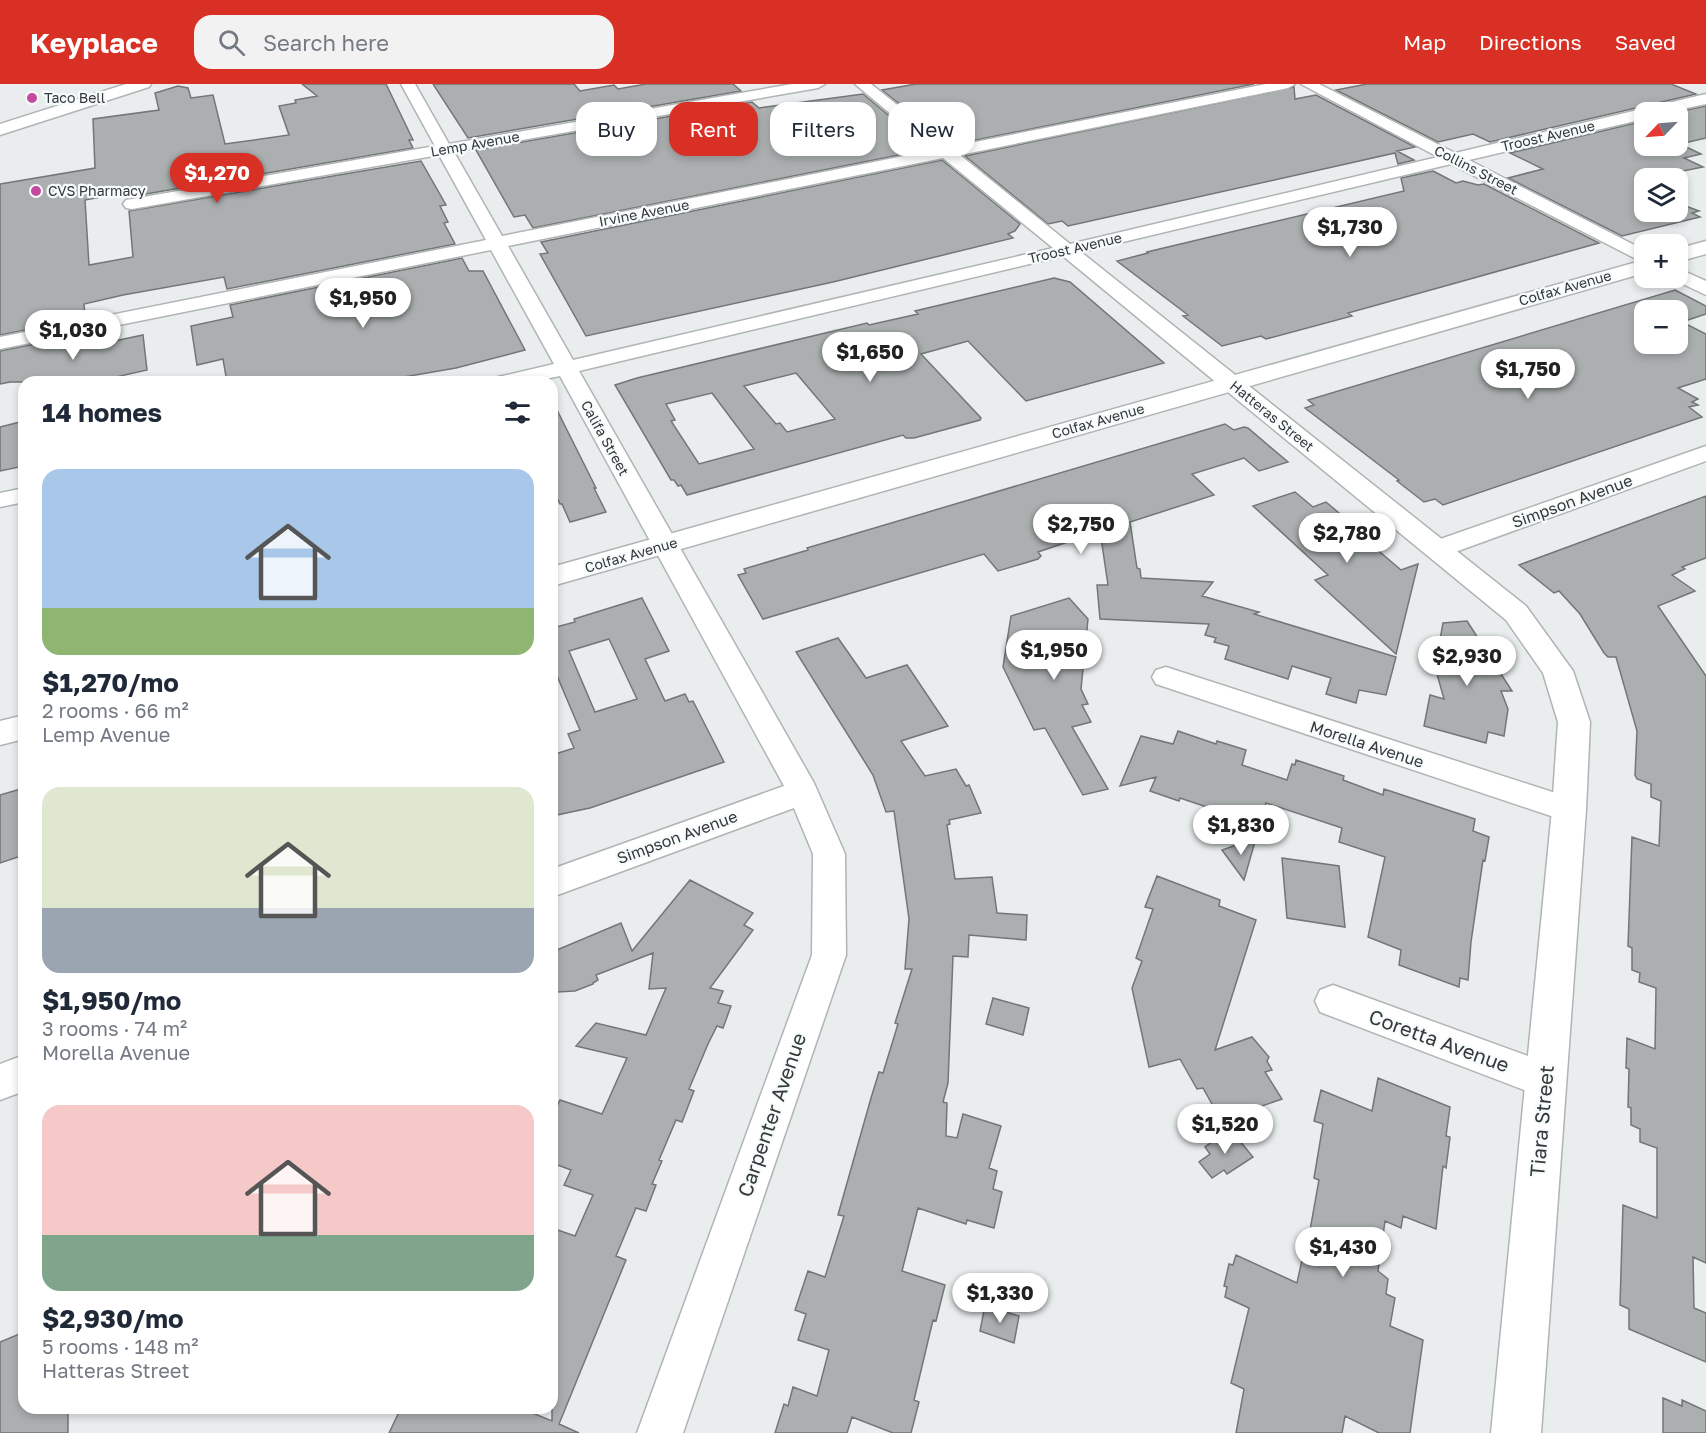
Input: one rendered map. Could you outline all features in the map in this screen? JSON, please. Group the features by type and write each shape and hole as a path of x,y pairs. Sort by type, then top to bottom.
{"main road":[{"path":"0,130 143,84"},
{"path":"1688,253 1706,247"},
{"name":"Colfax Avenue","path":"558,575 1634,269"},
{"name":"Hatteras Street","path":"1231,383 1516,613 1558,671 1574,722 1569,810"},
{"path":"0,734 18,729"},
{"name":"Tiara Street","path":"1516,1433 1569,810"}],"street":[{"name":"Califa Street","path":"408,84 803,792"},
{"name":"Lemp Avenue","path":"132,204 818,84"},
{"name":"Hatteras Street","path":"862,84 888,105"},
{"name":"Irvine Avenue","path":"975,147 1288,84"},
{"name":"Collins Street","path":"1308,84 1634,252"},
{"path":"1688,103 1706,99"},
{"name":"Troost Avenue","path":"532,376 1634,116"},
{"name":"Irvine Avenue","path":"0,343 931,156"},
{"name":"Hatteras Street","path":"950,156 1231,383"},
{"path":"1688,280 1706,289"},
{"name":"Simpson Avenue","path":"1438,549 1704,456"},
{"path":"0,500 18,496"},
{"name":"Morella Avenue","path":"1166,677 1569,810"},
{"name":"Simpson Avenue","path":"558,881 803,792"},
{"name":"Carpenter Avenue","path":"660,1433 829,955 829,854 803,792"},
{"name":"Coretta Avenue","path":"1333,1001 1545,1080"},
{"path":"0,1082 18,1075"}],"building":[{"path":"302,84 386,84 413,140 409,140 413,148 128,197 128,192 85,200 89,265 133,257 129,211 421,161 446,205 440,206 448,222 444,223 455,244 227,289 224,277 123,295 84,304 85,318 0,335 0,184 95,168 93,119 159,110 155,93 178,86 188,88 191,98 213,95 225,144 289,135 279,106 317,96"},
{"path":"433,84 574,84 580,91 614,85 618,89 646,84 733,84 741,91 657,105 657,102 576,102 576,119 468,138"},
{"path":"916,84 1254,84 975,140 975,102 897,102 882,90"},
{"path":"1367,84 1671,84 1696,94 1662,102 1634,102 1634,108 1490,142 1473,134 1438,142 1336,90"},
{"path":"1294,87 1295,99 1316,95 1415,147 1397,151 1414,160 1398,164 1395,153 1068,226 1062,221 1048,224 965,156 975,156 975,154"},
{"path":"863,94 873,102 804,102"},
{"path":"876,105 888,115 888,156 894,156 533,228 525,215 514,217 476,150 576,133 576,156 657,156 657,119 669,116 669,156 758,156 759,108 770,107 770,156 876,156"},
{"path":"1706,106 1706,138 1688,142 1688,110"},
{"path":"1634,123 1634,156 1688,156 1688,148 1701,154 1684,158 1703,167 1688,170 1688,168 1634,168 1634,222 1679,222 1622,236 1508,178 1543,169 1510,153"},
{"path":"942,160 1020,224 1015,231 1008,234 1013,238 833,282 586,336 540,254 548,253 541,242"},
{"path":"1433,171 1456,183 1463,181 1478,185 1484,184 1599,243 1348,313 1352,316 1266,339 1261,336 1222,346 1183,316 1188,315 1117,261 1404,191 1401,178"},
{"path":"1688,207 1699,211 1692,213 1700,217 1688,220"},
{"path":"462,258 469,271 483,271 525,350 456,368 410,376 226,376 223,359 197,365 191,326 233,317 230,305"},
{"path":"1054,278 1070,282 1164,363 1026,401 968,341 921,354 981,418 980,420 914,438 906,438 903,435 687,495 681,485 678,486 674,480 671,480 615,385 867,323 869,325 918,314 915,311","holes":["796,373 835,419 787,432 780,423 776,424 744,386","712,393 754,449 699,464 671,421 675,420 666,404"]},
{"path":"1675,290 1706,306 1706,314 1688,320 1688,300 1642,300"},
{"path":"1634,302 1634,354 1688,354 1688,325 1706,334 1706,379 1678,388 1698,399 1692,402 1698,405 1689,407 1702,417 1443,505 1435,499 1424,502 1305,408 1314,405 1308,400"},
{"path":"85,334 86,347 143,335 147,370 120,376 18,376 18,382 0,384 0,351"},
{"path":"558,412 606,512 570,522 558,500"},
{"path":"18,422 18,467 0,471 0,427"},
{"path":"1225,424 1234,430 1248,428 1288,462 1259,471 1244,458 1192,474 1214,495 1130,522 1137,568 1140,569 1141,578 1213,582 1202,596 1259,612 1254,614 1396,657 1386,695 1359,690 1356,703 1326,694 1331,678 1292,666 1288,679 1225,659 1229,646 1214,642 1216,638 1205,635 1209,624 1100,619 1097,585 1108,585 1100,531 1038,552 1041,556 1038,559 998,571 984,554 763,619 738,575 746,573 744,569 808,550 807,548"},
{"path":"1295,492 1313,507 1326,502 1364,534 1360,535 1401,570 1418,564 1396,654 1315,580 1328,575 1253,506"},
{"path":"1706,496 1706,558 1682,567 1685,569 1672,575 1695,591 1658,606 1706,676 1706,1263 1693,1257 1694,1308 1706,1313 1706,1362 1629,1329 1629,1309 1620,1305 1623,1205 1657,1218 1657,1148 1640,1142 1640,1129 1631,1125 1631,1108 1628,1107 1629,1069 1626,1068 1627,1038 1655,1049 1656,988 1639,982 1640,973 1632,970 1632,948 1628,946 1632,837 1659,846 1661,801 1651,797 1651,784 1637,779 1635,775 1637,731 1616,657 1608,657 1604,653 1580,614 1559,591 1554,593 1519,565"},
{"path":"642,598 669,651 645,659 665,701 685,694 689,702 693,701 724,762 590,808 558,815 558,753 574,748 568,734 580,730 558,678 558,626 575,622 574,619","holes":["609,639 637,699 595,712 569,651"]},
{"path":"1069,598 1088,619 1081,689 1088,704 1082,705 1091,722 1072,727 1108,789 1083,795 1045,728 1034,730 1003,667 1011,616"},
{"path":"1467,621 1512,691 1501,691 1508,709 1504,736 1488,732 1486,743 1424,726 1430,695 1444,699 1435,667 1443,623"},
{"path":"838,638 866,678 907,665 948,726 901,741 925,776 956,769 966,786 969,785 981,813 949,820 950,824 947,825 955,879 992,877 997,913 1027,915 1026,940 969,935 968,957 953,956 948,1083 943,1102 947,1103 946,1136 957,1138 963,1114 1001,1126 989,1168 997,1171 993,1189 1002,1192 994,1228 967,1220 966,1224 918,1208 902,1271 945,1285 936,1321 933,1320 914,1400 919,1402 911,1433 893,1433 852,1417 847,1433 775,1433 784,1404 788,1406 793,1387 817,1396 829,1350 798,1340 806,1314 795,1310 808,1271 825,1277 844,1216 838,1215 871,1098 879,1072 883,1073 898,1024 895,1023 912,969 905,969 909,919 894,811 886,812 873,775 796,652"},
{"path":"1178,731 1216,744 1217,741 1246,750 1242,765 1287,780 1292,764 1295,765 1296,760 1344,776 1343,780 1383,795 1384,789 1475,819 1473,831 1489,837 1485,861 1483,860 1468,980 1460,978 1459,987 1399,965 1401,950 1368,937 1385,857 1339,842 1342,828 1266,803 1260,825 1180,798 1179,801 1150,791 1156,777 1120,786 1141,736 1173,744"},
{"path":"18,790 18,857 0,863 0,795"},
{"path":"1256,838 1244,880 1222,850"},
{"path":"1282,858 1339,866 1345,927 1287,918"},
{"path":"1157,876 1220,900 1219,906 1256,920 1215,1050 1252,1037 1269,1057 1267,1061 1272,1070 1265,1072 1282,1099 1221,1120 1203,1088 1197,1089 1180,1059 1149,1067 1132,988 1142,961 1136,958 1153,909 1145,907"},
{"path":"690,880 753,913 744,925 753,930 710,988 723,991 718,1003 731,1006 723,1028 717,1026 708,1044 689,1089 694,1091 682,1122 676,1120 659,1160 662,1161 652,1184 656,1185 646,1211 636,1208 616,1256 626,1260 559,1424 579,1433 389,1433 398,1414 535,1414 552,1421 552,1414 558,1414 558,1230 575,1236 593,1195 564,1185 571,1170 558,1165 558,1104 560,1100 602,1114 627,1058 576,1046 596,1023 646,1035 666,988 649,989 653,953 596,975 598,980 593,984 575,991 558,992 558,949 621,923 632,951"},
{"path":"993,998 1029,1008 1023,1035 986,1024"},
{"path":"1378,1078 1450,1107 1446,1136 1450,1137 1446,1168 1443,1166 1436,1229 1403,1216 1401,1228 1385,1221 1378,1271 1388,1279 1386,1294 1395,1298 1390,1326 1423,1340 1410,1433 1379,1433 1345,1416 1342,1433 1236,1433 1244,1389 1231,1383 1249,1308 1225,1297 1227,1287 1224,1286 1229,1264 1233,1265 1236,1255 1297,1283 1305,1246 1307,1247 1319,1180 1314,1178 1323,1124 1314,1121 1321,1090 1372,1111"},
{"path":"1230,1129 1253,1157 1227,1174 1224,1170 1212,1178 1199,1162 1210,1154 1205,1147"},
{"path":"985,1305 1019,1316 1014,1343 980,1331"},
{"path":"18,1334 18,1414 68,1414 68,1433 0,1433 0,1342"},
{"path":"1663,1398 1682,1406 1682,1400 1706,1411 1706,1433 1663,1433"}],"place":[{"name":"Taco Bell","path":"32,98"},
{"name":"CVS Pharmacy","path":"36,191"}]}
